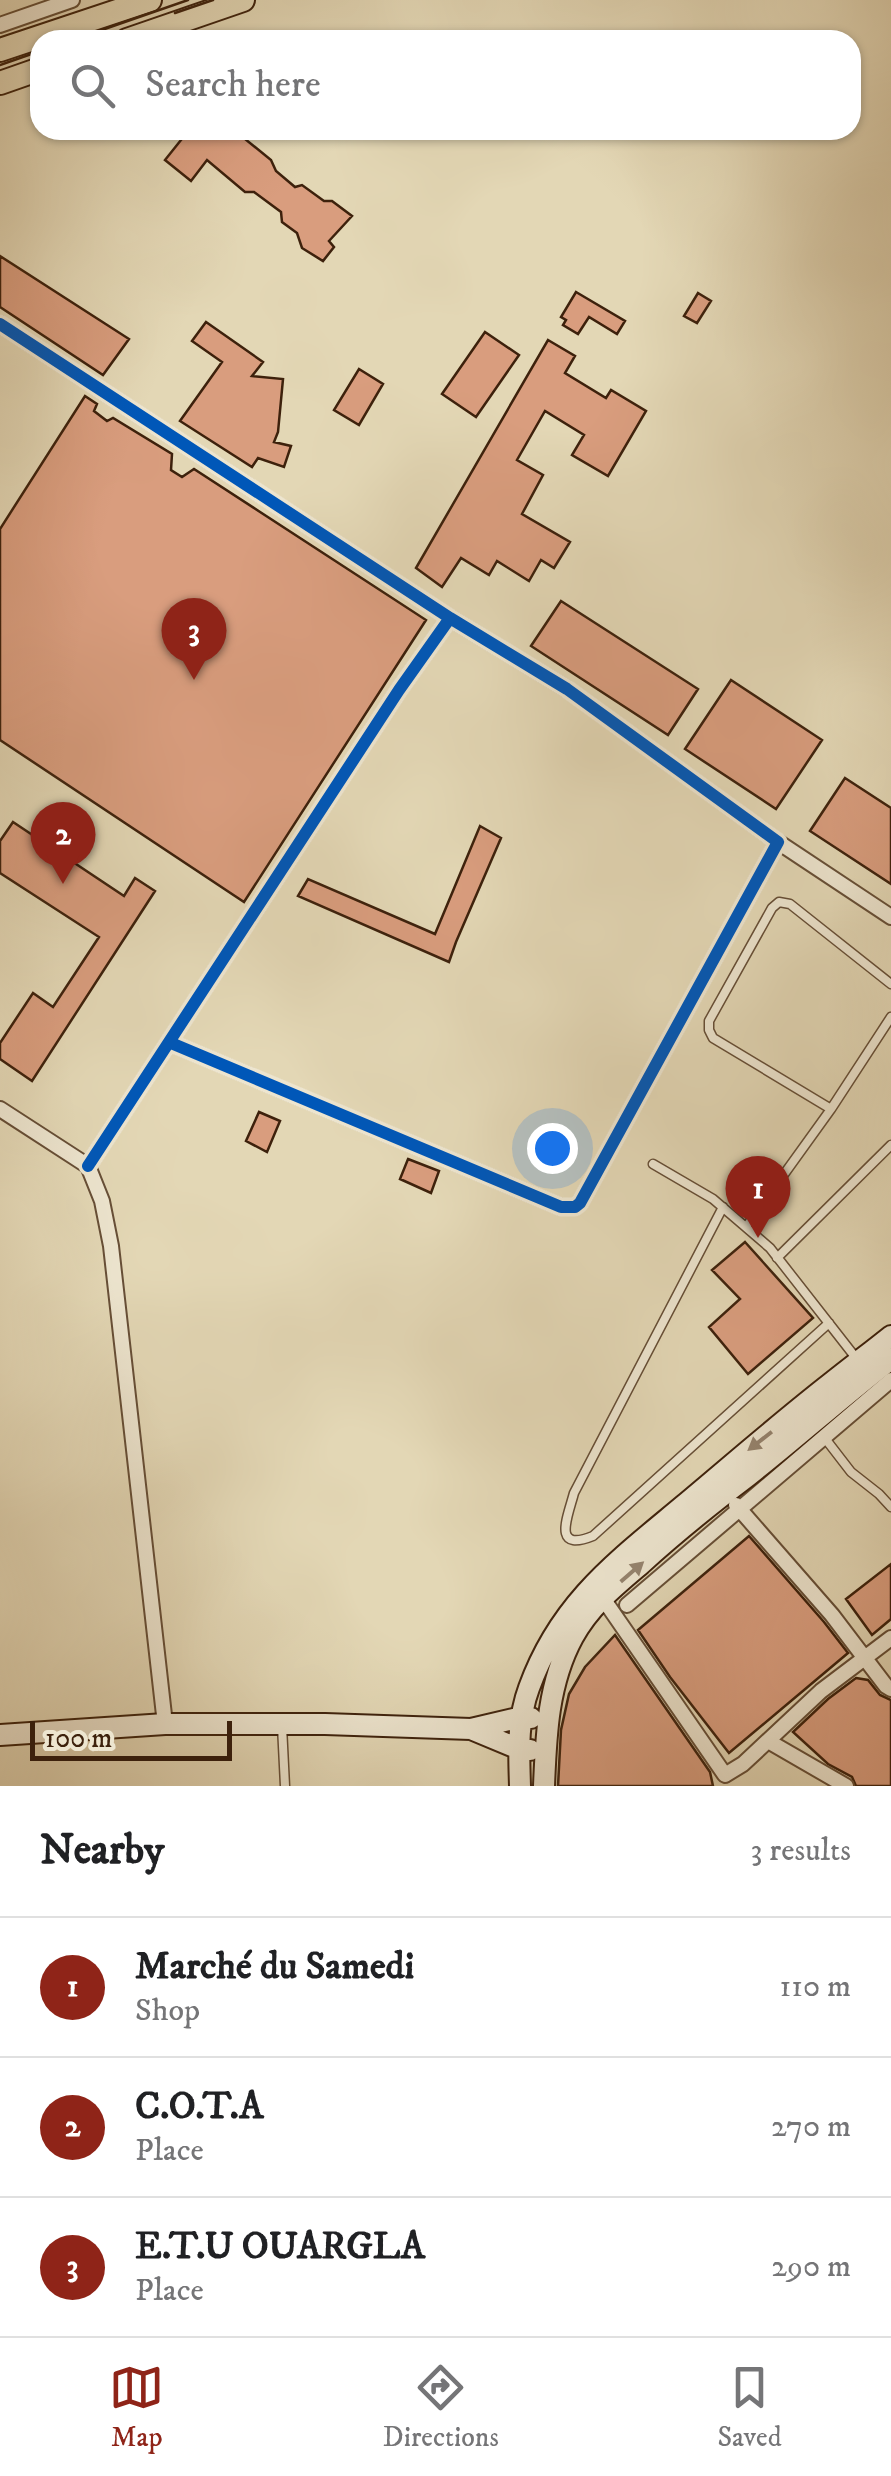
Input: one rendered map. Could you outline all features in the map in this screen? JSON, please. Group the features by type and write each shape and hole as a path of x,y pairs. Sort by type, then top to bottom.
{"main road":[{"path":"60,30 150,0"},
{"path":"156,30 243,0"},
{"path":"0,50 30,40"},
{"path":"0,83 30,73"}],"street":[{"path":"0,25 72,0"},
{"path":"0,324 450,618 567,689 778,842 891,917"},
{"path":"88,1166 450,618"},
{"path":"171,1043 561,1207 575,1207 778,842"},
{"path":"0,1109 88,1166 102,1201 111,1246 165,1724"},
{"path":"813,1423 859,1362 888,1349"},
{"path":"626,1604 888,1349"},
{"path":"520,1786 522,1717 528,1689 566,1616 601,1575 738,1458 891,1380"},
{"path":"544,1786 548,1718 555,1682 572,1638 602,1597 733,1501"},
{"path":"733,1501 891,1689"},
{"path":"602,1597 726,1781 822,1691 891,1638"},
{"path":"0,1735 165,1724 471,1729 522,1717 548,1718"},
{"path":"471,1729 520,1749 546,1751"},
{"path":"768,1741 846,1786"}],"lane":[{"path":"831,1109 714,1038 709,1021 779,902 790,904 891,984"},
{"path":"746,1227 891,1017"},
{"path":"777,1258 891,1146"},
{"path":"654,1164 714,1198 746,1227 777,1258 859,1362"},
{"path":"723,1207 574,1492 566,1524 570,1540 577,1542 593,1536 829,1323"},
{"path":"813,1423 851,1472 891,1508"},
{"path":"282,1724 285,1786"}],"building":[{"path":"181,140 246,140 295,187 302,185 352,216 329,241 334,247 323,261 302,248 297,233 282,222 281,212 254,192 245,192 207,160 191,181 165,160"},
{"path":"0,256 129,339 103,375 0,307"},
{"path":"576,292 625,321 617,334 589,317 578,334 563,325 566,320 561,317"},
{"path":"698,293 711,301 697,323 684,316"},
{"path":"206,322 263,362 252,376 283,379 274,442 291,446 284,467 258,458 252,467 180,421 222,362 192,341"},
{"path":"485,332 519,355 476,417 442,394"},
{"path":"548,340 575,356 565,373 606,398 611,390 646,411 608,476 572,455 584,435 545,411 517,460 543,475 522,514 570,542 554,568 541,560 529,581 497,561 489,575 461,558 442,587 416,568"},
{"path":"359,369 383,384 359,425 334,410"},
{"path":"85,396 97,404 94,411 107,421 113,418 172,454 171,470 182,477 194,469 426,620 244,902 0,740 0,529"},
{"path":"561,601 698,689 668,735 531,646"},
{"path":"731,680 822,740 776,809 685,749"},
{"path":"845,778 891,808 891,884 810,831"},
{"path":"13,822 124,896 135,878 155,891 32,1081 0,1059 0,1043 33,993 53,1007 99,937 0,873 0,841"},
{"path":"480,826 501,838 449,962 298,896 308,879 435,934"},
{"path":"259,1112 280,1121 267,1152 246,1141"},
{"path":"408,1159 439,1171 431,1193 400,1179"},
{"path":"745,1242 813,1318 748,1374 709,1327 740,1299 712,1270"},
{"path":"749,1536 848,1653 729,1753 638,1630"},
{"path":"891,1564 891,1619 872,1635 846,1599"},
{"path":"615,1635 710,1772 713,1786 558,1786 561,1730 569,1694 585,1667"},
{"path":"856,1678 868,1680 880,1695 891,1700 891,1786 856,1786 852,1777 828,1764 793,1732"}],"tram line":[{"path":"102,30 188,0"},
{"path":"175,13 213,0"},
{"path":"0,65 30,54"}],"cycle path":[{"path":"0,324 450,618 88,1166"},
{"path":"171,1043 561,1207 580,1203 778,842 567,689 450,618"}],"place":[{"name":"E.T.U OUARGLA","path":"194,680"},
{"name":"C.O.T.A","path":"63,884"},
{"name":"Marché du Samedi","path":"758,1238"}]}
